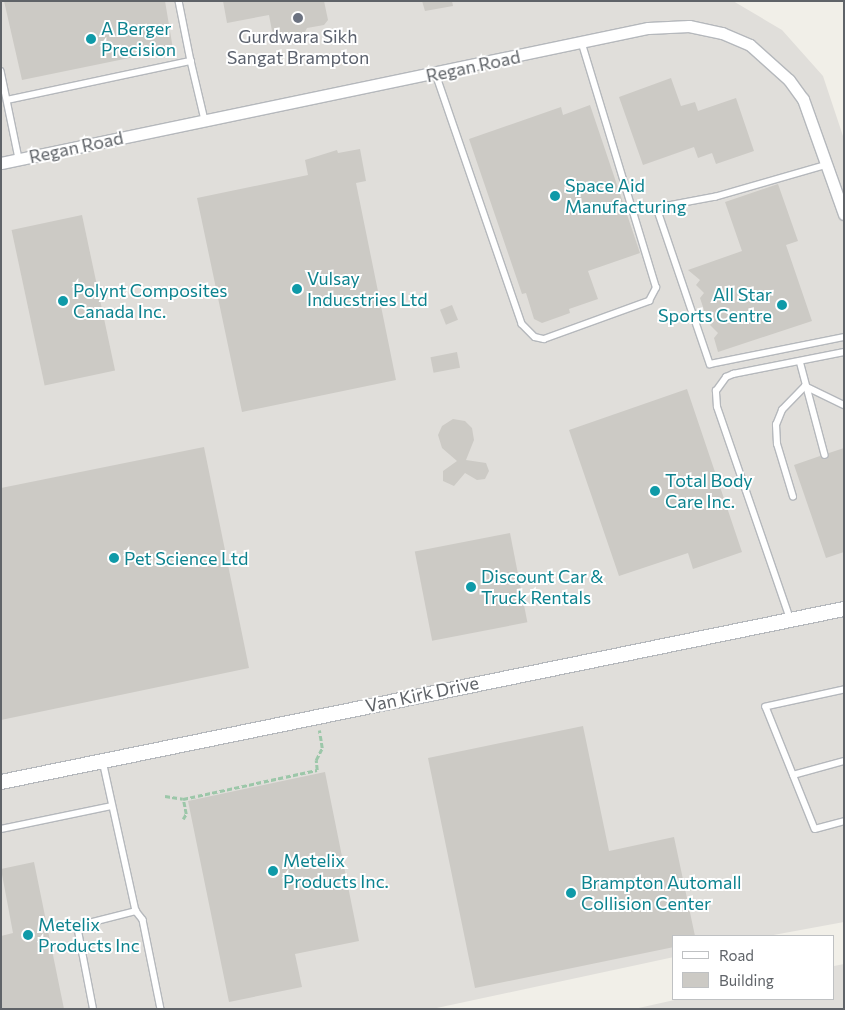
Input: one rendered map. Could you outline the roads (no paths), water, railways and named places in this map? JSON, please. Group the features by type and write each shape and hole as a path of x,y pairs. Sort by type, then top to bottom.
{"street":[{"name":"Regan Road","path":"1,163 582,44 648,28 689,26 722,33 750,45 774,64 803,99 844,214"},
{"name":"Van Kirk Drive","path":"1,782 318,715 844,609"}],"lane":[{"path":"179,1 205,120"},
{"path":"436,74 522,324 527,331 544,339 649,302 656,288 582,44"},
{"path":"7,100 191,61"},
{"path":"1,71 19,159"},
{"path":"827,165 716,197 658,208 710,364 844,336"},
{"path":"790,619 715,399 721,383 733,374 844,352"},
{"path":"800,360 805,386 825,455"},
{"path":"805,386 844,405"},
{"path":"793,498 779,451 776,425 782,410 805,386"},
{"path":"844,690 766,707 815,829 844,821"},
{"path":"104,761 112,806 136,911 143,920 161,1009"},
{"path":"793,774 844,761"},
{"path":"1,829 112,806"},
{"path":"93,1009 77,926 136,911"}],"place":[{"name":"Gurdwara Sikh Sangat Brampton","path":"298,18"},
{"name":"A Berger Precision","path":"91,39"},
{"name":"Space Aid Manufacturing","path":"555,196"},
{"name":"Vulsay Inducstries Ltd","path":"297,289"},
{"name":"Polynt Composites Canada Inc.","path":"63,301"},
{"name":"All Star Sports Centre","path":"782,305"},
{"name":"Total Body Care Inc.","path":"655,491"},
{"name":"Pet Science Ltd","path":"114,558"},
{"name":"Discount Car & Truck Rentals","path":"471,587"},
{"name":"Metelix Products Inc.","path":"273,871"},
{"name":"Brampton Automall Collision Center","path":"571,893"},
{"name":"Metelix Products Inc","path":"28,935"}]}
